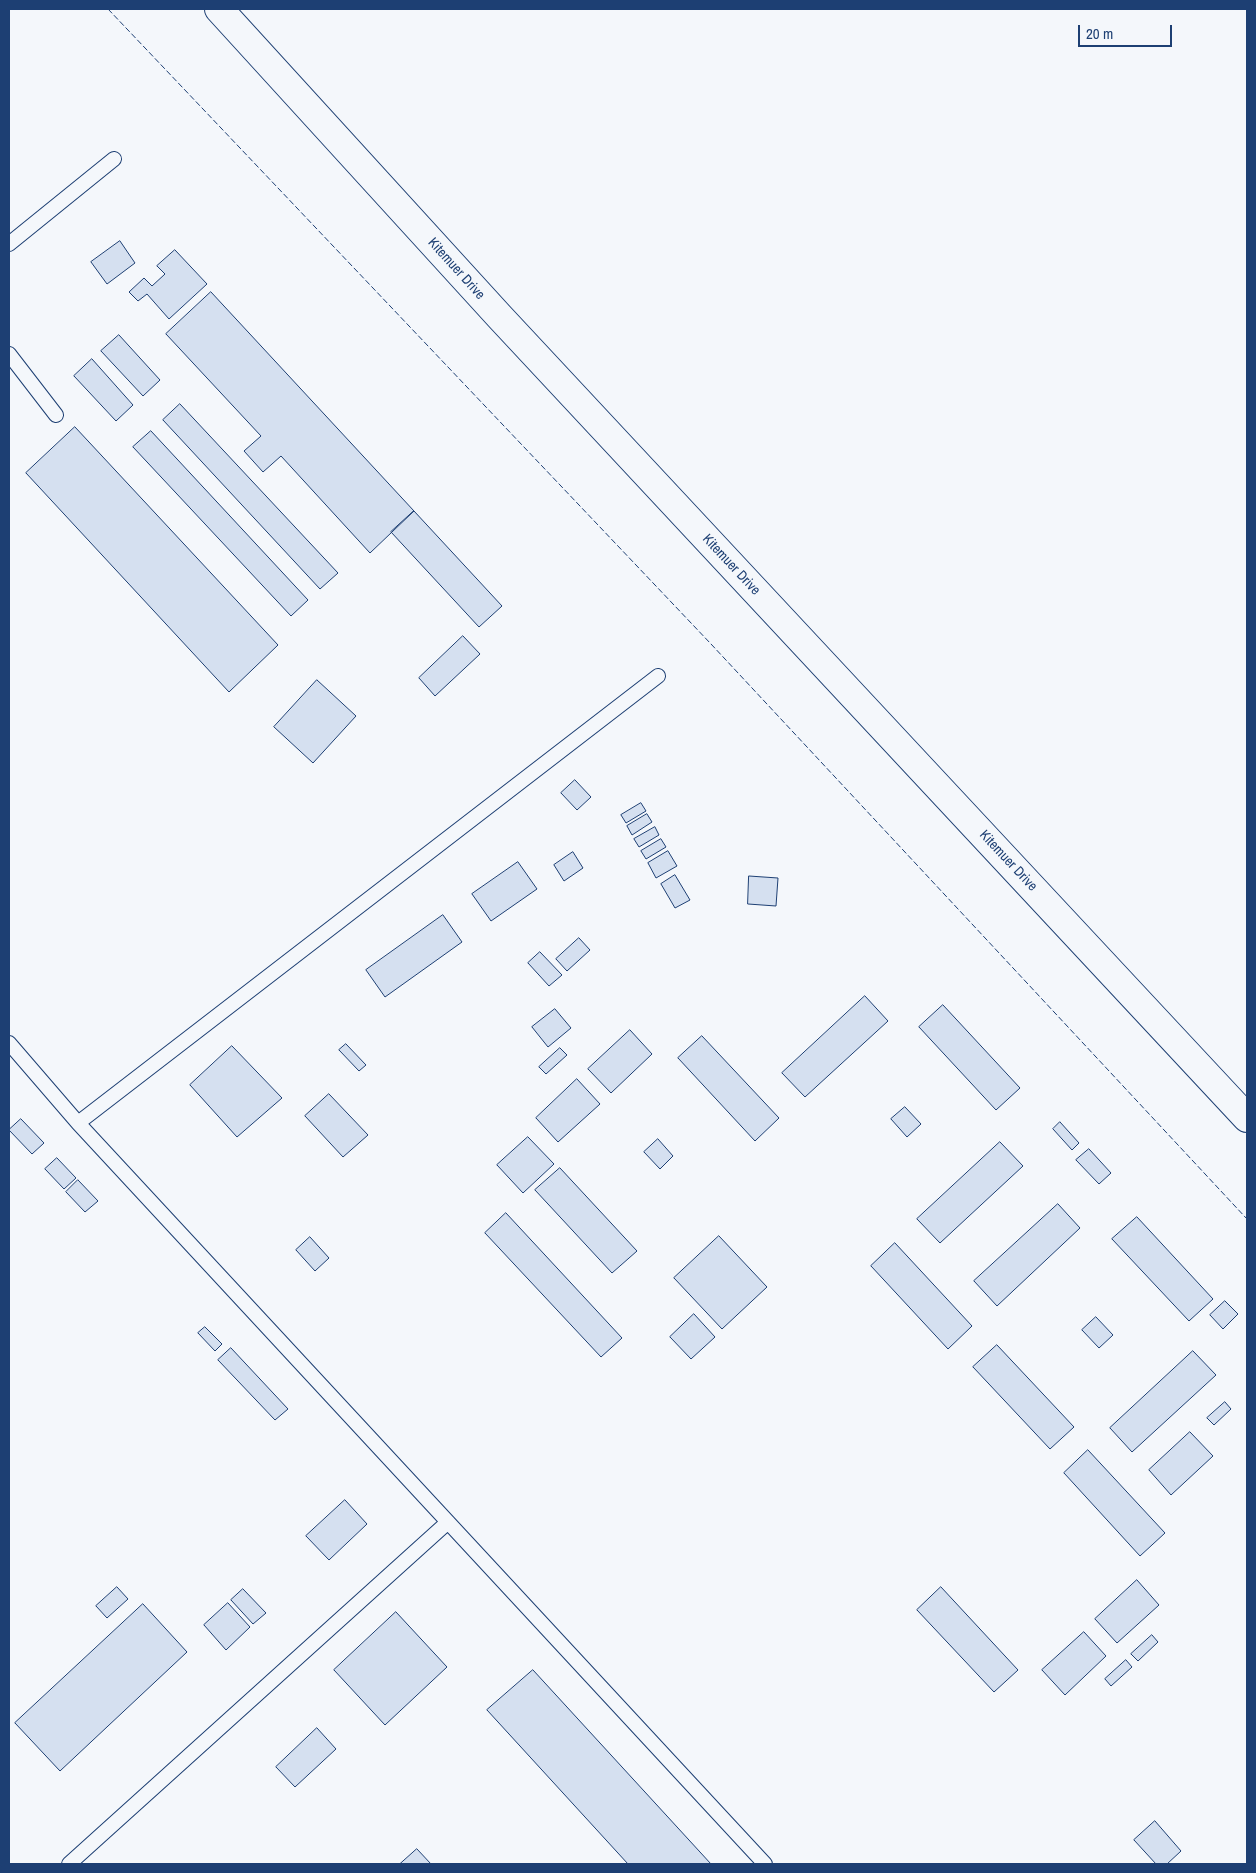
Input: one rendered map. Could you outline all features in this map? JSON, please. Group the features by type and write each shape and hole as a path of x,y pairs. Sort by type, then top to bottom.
{"street":[{"name":"Kitemuer Drive","path":"219,9 499,316 1247,1118"}],"lane":[{"path":"9,244 114,159"},
{"path":"9,354 56,415"},
{"path":"78,1123 658,676"},
{"path":"9,1043 78,1123 765,1864"},
{"path":"69,1864 448,1522"}],"building":[{"path":"120,241 135,263 107,284 91,262"},
{"path":"175,250 207,284 169,319 147,294 138,301 129,292 144,278 152,286 165,274 157,266"},
{"path":"211,292 414,511 370,553 281,456 263,472 244,451 261,436 166,334"},
{"path":"119,335 160,380 143,396 101,351"},
{"path":"92,359 133,405 116,421 74,376"},
{"path":"180,404 338,573 320,589 163,420"},
{"path":"75,427 278,645 229,692 26,473"},
{"path":"151,431 308,600 291,616 133,447"},
{"path":"414,511 502,606 479,627 391,532"},
{"path":"463,636 480,654 435,696 419,678"},
{"path":"317,680 356,716 313,763 274,727"},
{"path":"575,780 591,797 577,810 561,793"},
{"path":"641,803 646,811 626,823 621,815"},
{"path":"647,814 652,822 632,835 627,826"},
{"path":"655,827 659,835 639,847 634,839"},
{"path":"661,839 666,847 646,859 641,851"},
{"path":"668,851 677,866 656,878 648,863"},
{"path":"573,852 583,868 564,881 554,865"},
{"path":"518,862 537,889 491,921 472,894"},
{"path":"675,875 690,900 675,908 661,884"},
{"path":"749,876 778,878 776,906 748,904"},
{"path":"443,915 462,942 385,997 366,970"},
{"path":"579,938 590,950 567,971 556,959"},
{"path":"540,952 562,975 549,986 528,963"},
{"path":"865,996 888,1021 805,1097 782,1073"},
{"path":"943,1005 1020,1088 996,1110 919,1027"},
{"path":"555,1009 571,1028 548,1047 532,1027"},
{"path":"630,1030 652,1054 611,1093 588,1069"},
{"path":"702,1036 779,1118 755,1141 678,1058"},
{"path":"346,1044 366,1065 359,1071 339,1050"},
{"path":"232,1046 282,1098 237,1137 190,1085"},
{"path":"560,1048 567,1055 546,1074 539,1067"},
{"path":"577,1079 600,1104 558,1142 536,1118"},
{"path":"329,1094 368,1135 343,1157 305,1116"},
{"path":"905,1107 921,1124 907,1137 891,1119"},
{"path":"21,1119 44,1143 32,1154 9,1130"},
{"path":"1060,1122 1079,1143 1072,1150 1053,1129"},
{"path":"528,1137 554,1164 523,1193 497,1165"},
{"path":"658,1139 673,1156 660,1169 644,1152"},
{"path":"1000,1142 1023,1166 940,1243 917,1219"},
{"path":"1089,1149 1111,1173 1099,1184 1076,1160"},
{"path":"57,1158 76,1178 64,1189 45,1169"},
{"path":"560,1168 637,1251 612,1273 535,1190"},
{"path":"78,1180 98,1201 85,1212 66,1192"},
{"path":"1058,1204 1080,1228 997,1306 974,1281"},
{"path":"506,1213 622,1338 601,1357 485,1233"},
{"path":"1137,1217 1213,1299 1189,1321 1112,1239"},
{"path":"719,1236 767,1287 722,1329 674,1278"},
{"path":"310,1237 329,1258 315,1271 296,1250"},
{"path":"895,1243 972,1326 948,1349 871,1266"},
{"path":"1225,1301 1238,1314 1223,1329 1210,1315"},
{"path":"694,1314 715,1337 691,1359 670,1337"},
{"path":"1096,1317 1113,1335 1099,1348 1082,1330"},
{"path":"205,1327 222,1344 215,1351 198,1333"},
{"path":"997,1345 1074,1427 1050,1449 973,1367"},
{"path":"231,1348 288,1409 275,1420 218,1360"},
{"path":"1193,1351 1216,1375 1132,1452 1110,1428"},
{"path":"1225,1402 1231,1409 1214,1425 1207,1418"},
{"path":"1190,1432 1213,1456 1171,1495 1149,1470"},
{"path":"1088,1450 1165,1533 1140,1556 1064,1473"},
{"path":"345,1500 367,1524 329,1560 306,1536"},
{"path":"1137,1580 1159,1605 1117,1643 1095,1619"},
{"path":"117,1587 128,1599 107,1618 96,1606"},
{"path":"941,1587 1018,1670 994,1692 917,1610"},
{"path":"243,1589 266,1613 253,1624 231,1600"},
{"path":"228,1603 250,1627 226,1650 204,1625"},
{"path":"143,1604 187,1652 60,1771 15,1723"},
{"path":"396,1612 447,1667 385,1725 334,1670"},
{"path":"1084,1632 1106,1656 1065,1695 1042,1670"},
{"path":"1152,1635 1158,1642 1138,1661 1131,1654"},
{"path":"1126,1660 1132,1667 1111,1686 1105,1679"},
{"path":"533,1670 711,1864 628,1864 487,1710"},
{"path":"317,1728 336,1749 295,1787 276,1767"},
{"path":"1155,1821 1181,1851 1167,1864 1156,1864 1134,1840"},
{"path":"417,1849 431,1864 400,1864"}],"fence":[{"path":"108,9 711,644 1247,1219"}]}
